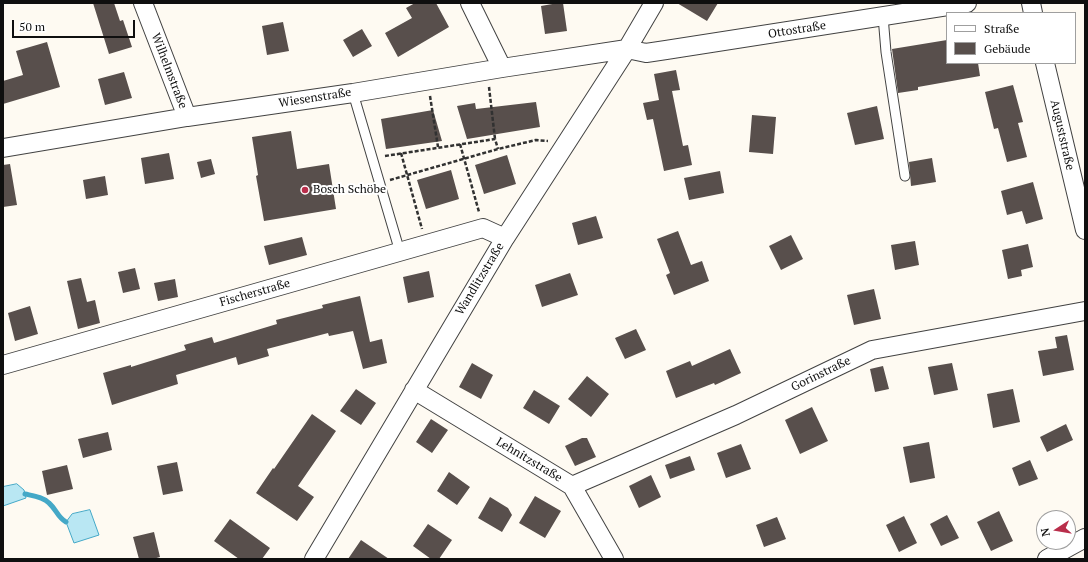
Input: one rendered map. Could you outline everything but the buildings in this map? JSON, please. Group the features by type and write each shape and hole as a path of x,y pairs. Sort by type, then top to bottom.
{"street":[{"name":"Wilhelmstraße","path":"143,3 187,117"},
{"path":"470,3 494,69"},
{"name":"Wandlitzstraße","path":"314,559 505,238 627,49 654,3"},
{"name":"Ottostraße","path":"627,49 646,53 967,3"},
{"name":"Wiesenstraße","path":"3,148 187,117 353,93 494,69 627,49"},
{"name":"Auguststraße","path":"1045,64 1085,230"},
{"path":"483,228 505,238"},
{"name":"Fischerstraße","path":"3,365 483,228"},
{"name":"Gorinstraße","path":"572,486 736,415 872,350 1085,311"},
{"name":"Lehnitzstraße","path":"414,390 572,486 614,559"},
{"path":"1047,559 1085,538"}],"lane":[{"path":"883,16 886,52 905,176"},
{"path":"353,93 400,252"}],"path":[{"path":"494,69 495,138 498,149"},
{"path":"428,80 438,147"},
{"path":"372,158 495,138"},
{"path":"380,183 498,149 536,140 549,141 564,147"},
{"path":"460,144 483,228"},
{"path":"401,153 426,245"}],"water":[{"path":"17,484 24,490 26,498 3,506 3,487"},
{"path":"90,510 99,535 74,543 66,522 72,514"}],"waterway":[{"path":"25,494 47,501 66,522"}],"place":[{"name":"Bosch Schöbe","path":"305,190"}]}
